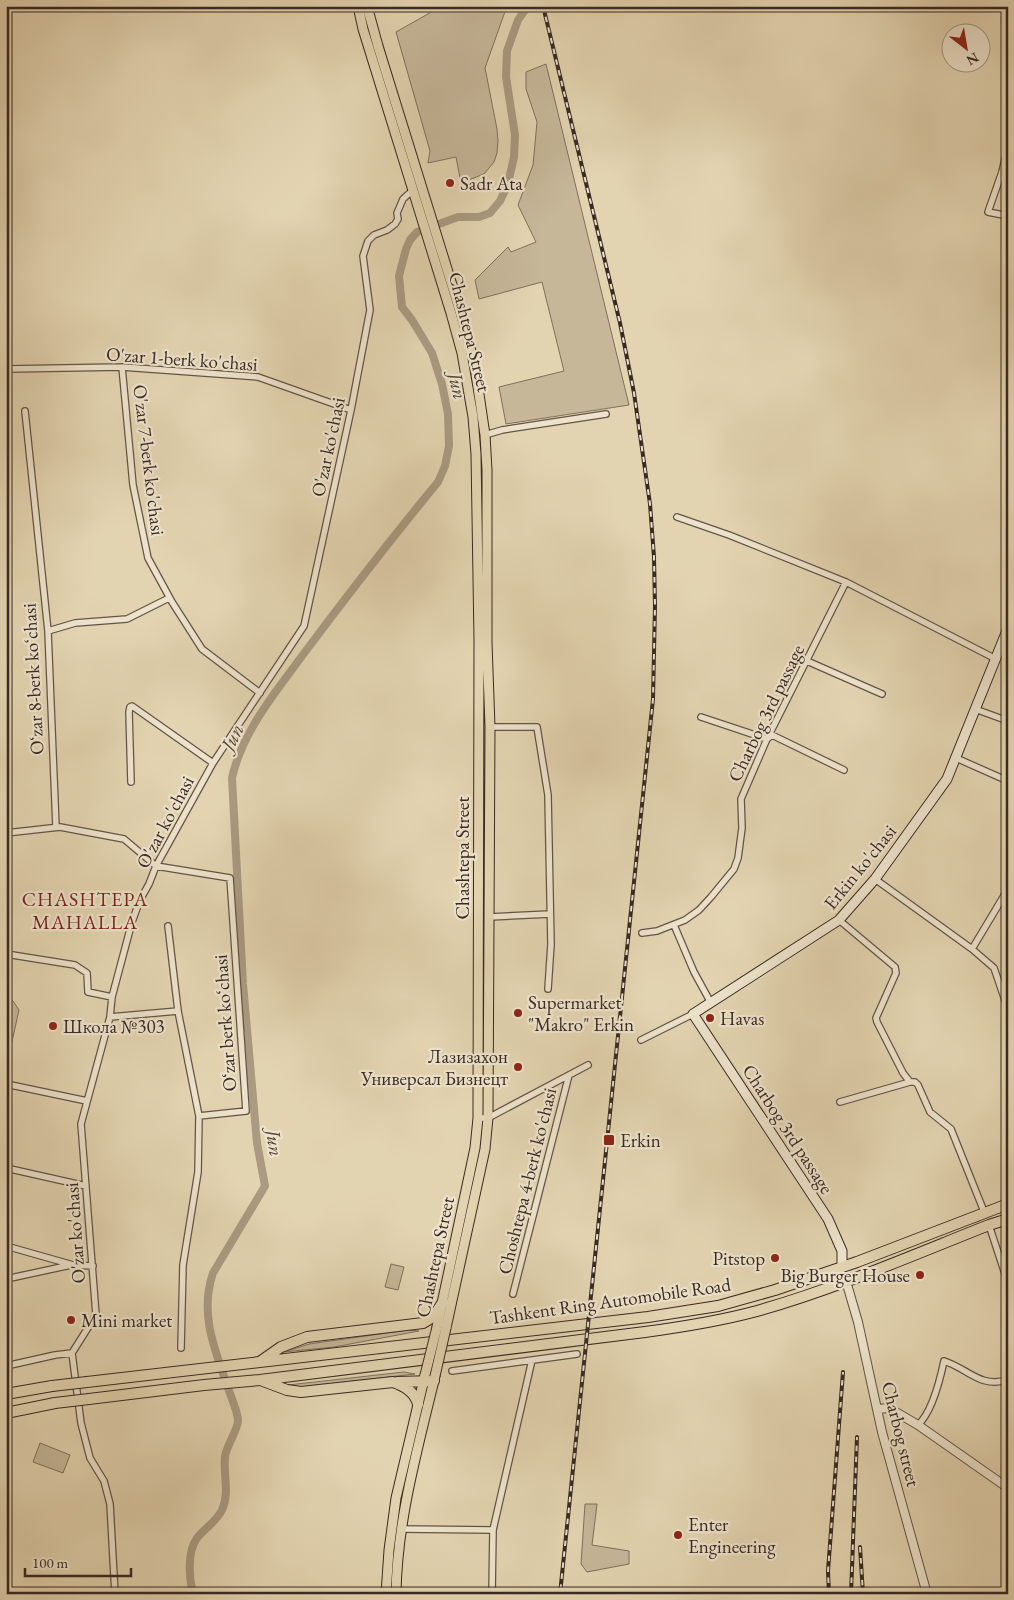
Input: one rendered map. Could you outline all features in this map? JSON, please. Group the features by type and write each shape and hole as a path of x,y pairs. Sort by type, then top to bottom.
{"highway":[{"name":"Tashkent Ring Automobile Road","path":"6,1394 52,1386 698,1310 747,1299 842,1267 1008,1204"},
{"name":"Tashkent Ring Automobile Road","path":"6,1413 55,1403 204,1384 260,1380 696,1325 758,1310 846,1280 1008,1219"},
{"path":"842,1267 846,1280"},
{"path":"258,1363 281,1348 307,1337 423,1322 433,1317 443,1302"},
{"path":"260,1380 287,1390 301,1392 430,1378"},
{"path":"393,1382 411,1391 418,1404"}],"main road":[{"name":"Chashtepa Street","path":"358,6 363,29 413,190 422,202"},
{"name":"Chashtepa Street","path":"367,6 403,126 422,202 438,254 462,353 473,417 476,454 479,640 478,1118 475,1148 443,1302 442,1328"},
{"name":"Chashtepa Street","path":"396,1594 400,1529 430,1378 485,1149 488,1118 490,727 487,643 487,470 485,435 475,367 461,314 438,254"},
{"name":"Erkin ko'chasi","path":"693,1014 839,920 875,879 947,779 994,658 1008,628"},
{"path":"479,788 490,788"},
{"name":"Charbog 3rd passage","path":"693,1014 828,1219 842,1251 842,1267"},
{"name":"Chashtepa Street","path":"386,1594 389,1550 396,1498 418,1404 430,1378"}],"street":[{"path":"1008,146 1002,172 988,212 1008,216"},
{"name":"O'zar ko'chasi","path":"72,1353 96,1315 81,1124 110,1017 112,997 132,922 156,866 213,763 304,626 351,410 370,310 364,256 368,241 374,235 387,230 395,224 403,199 413,190"},
{"name":"O'zar 1-berk ko'chasi","path":"6,369 122,366 258,377 351,410"},
{"name":"O'zar 7-berk ko'chasi","path":"122,366 133,485 148,558 169,598 202,649 260,693"},
{"name":"Oʻzar 8-berk koʻchasi","path":"25,411 48,631 56,827"},
{"path":"485,435 502,430 606,414"},
{"path":"677,517 729,535 846,582 994,658"},
{"name":"Chаrbog 3rd passage","path":"642,933 657,931 685,920 699,910 734,869 738,858 742,828 741,799 767,739 808,661 846,582"},
{"path":"48,631 75,624 127,619 169,598"},
{"path":"808,661 882,694"},
{"path":"131,782 129,712 132,706 213,763"},
{"path":"975,709 1008,721"},
{"path":"701,717 767,739 772,735 844,770"},
{"path":"490,727 537,727 548,795 551,944 548,989"},
{"path":"956,758 1008,781"},
{"path":"6,833 56,827 124,839 156,866"},
{"name":"Oʻzar berk koʻchasi","path":"156,866 230,878 246,1111 199,1116"},
{"path":"875,879 972,949 994,968 1008,1009"},
{"path":"972,949 1008,889"},
{"path":"489,917 550,914"},
{"path":"839,920 897,970 876,1018 903,1073 910,1082"},
{"path":"674,925 694,972 711,1003"},
{"path":"168,926 178,1011 199,1116 198,1172 183,1265 181,1348"},
{"path":"6,954 75,965 87,973 88,992 112,997"},
{"path":"110,1017 178,1011"},
{"name":"Erkin ko'chasi","path":"641,1040 693,1014"},
{"path":"478,1118 488,1118 588,1065"},
{"name":"Choshtepa 4-berk ko'chasi","path":"513,1294 569,1075"},
{"path":"840,1102 910,1082 918,1085 930,1112 951,1129 985,1214"},
{"path":"6,1084 87,1101"},
{"path":"6,1168 86,1186"},
{"path":"988,1225 1008,1283"},
{"path":"6,1246 73,1265 93,1266"},
{"path":"6,1279 73,1265"},
{"name":"Charbog street","path":"846,1280 858,1322 877,1409 928,1594"},
{"path":"6,1366 72,1353 84,1432 90,1458 104,1481 110,1504 115,1594"},
{"path":"452,1371 578,1354"},
{"path":"492,1594 493,1530 532,1360"},
{"path":"918,1425 928,1412 941,1377 944,1361 983,1381 997,1383 1008,1380"},
{"path":"877,1409 889,1408 918,1425 1008,1488"},
{"path":"400,1529 493,1530"}],"shaded area":[{"path":"442,6 507,6 485,68 497,129 497,153 494,162 484,174 461,183 456,157 428,163 430,151 396,32"},
{"path":"546,64 629,405 506,424 499,387 564,371 542,282 479,299 475,280 508,247 511,252 536,242 518,205 533,165 537,122 526,89 526,72"},
{"path":"6,997 13,1001 19,1010 11,1046 6,1050"},
{"path":"391,1264 404,1267 398,1290 385,1287"},
{"path":"408,1330 419,1331 334,1347 284,1352 309,1344"},
{"path":"404,1372 415,1374 301,1387 288,1385"},
{"path":"40,1443 70,1455 63,1473 33,1462"},
{"path":"585,1504 597,1504 592,1545 629,1551 629,1564 587,1572 581,1564"}],"waterway":[{"name":"Jun","path":"193,1594 190,1573 192,1550 197,1538 217,1518 222,1510 226,1497 225,1457 238,1421 236,1409 210,1332 208,1317 209,1288 213,1273 265,1186 257,1143 243,984 232,778 243,745 271,699 352,590 438,482 445,466 449,446 448,414 442,384 432,353 402,307 399,276 406,249 410,240 417,232 458,217 479,217 490,213 500,201 508,184 514,157 515,135 506,77 507,51 518,20 528,6"}],"railway":[{"path":"543,6 620,323 634,393 650,504 655,606 653,699 560,1594"},
{"path":"829,1594 828,1571 843,1372"},
{"path":"851,1594 857,1437"},
{"path":"860,1547 863,1594"}],"place":[{"name":"Sadr Ata","path":"450,183"},
{"name":"Supermarket \"Makro\" Erkin","path":"518,1013"},
{"name":"Havas","path":"710,1018"},
{"name":"Школа №303","path":"53,1026"},
{"name":"Лазизахон Универсал Бизнецт","path":"518,1067"},
{"name":"Erkin","path":"609,1140"},
{"name":"Pitstop","path":"775,1258"},
{"name":"Big Burger House","path":"920,1275"},
{"name":"Mini market","path":"71,1320"},
{"name":"Enter Engineering","path":"678,1535"}],"district":[{"name":"CHASHTEPA MAHALLA","path":"85,910"}]}
